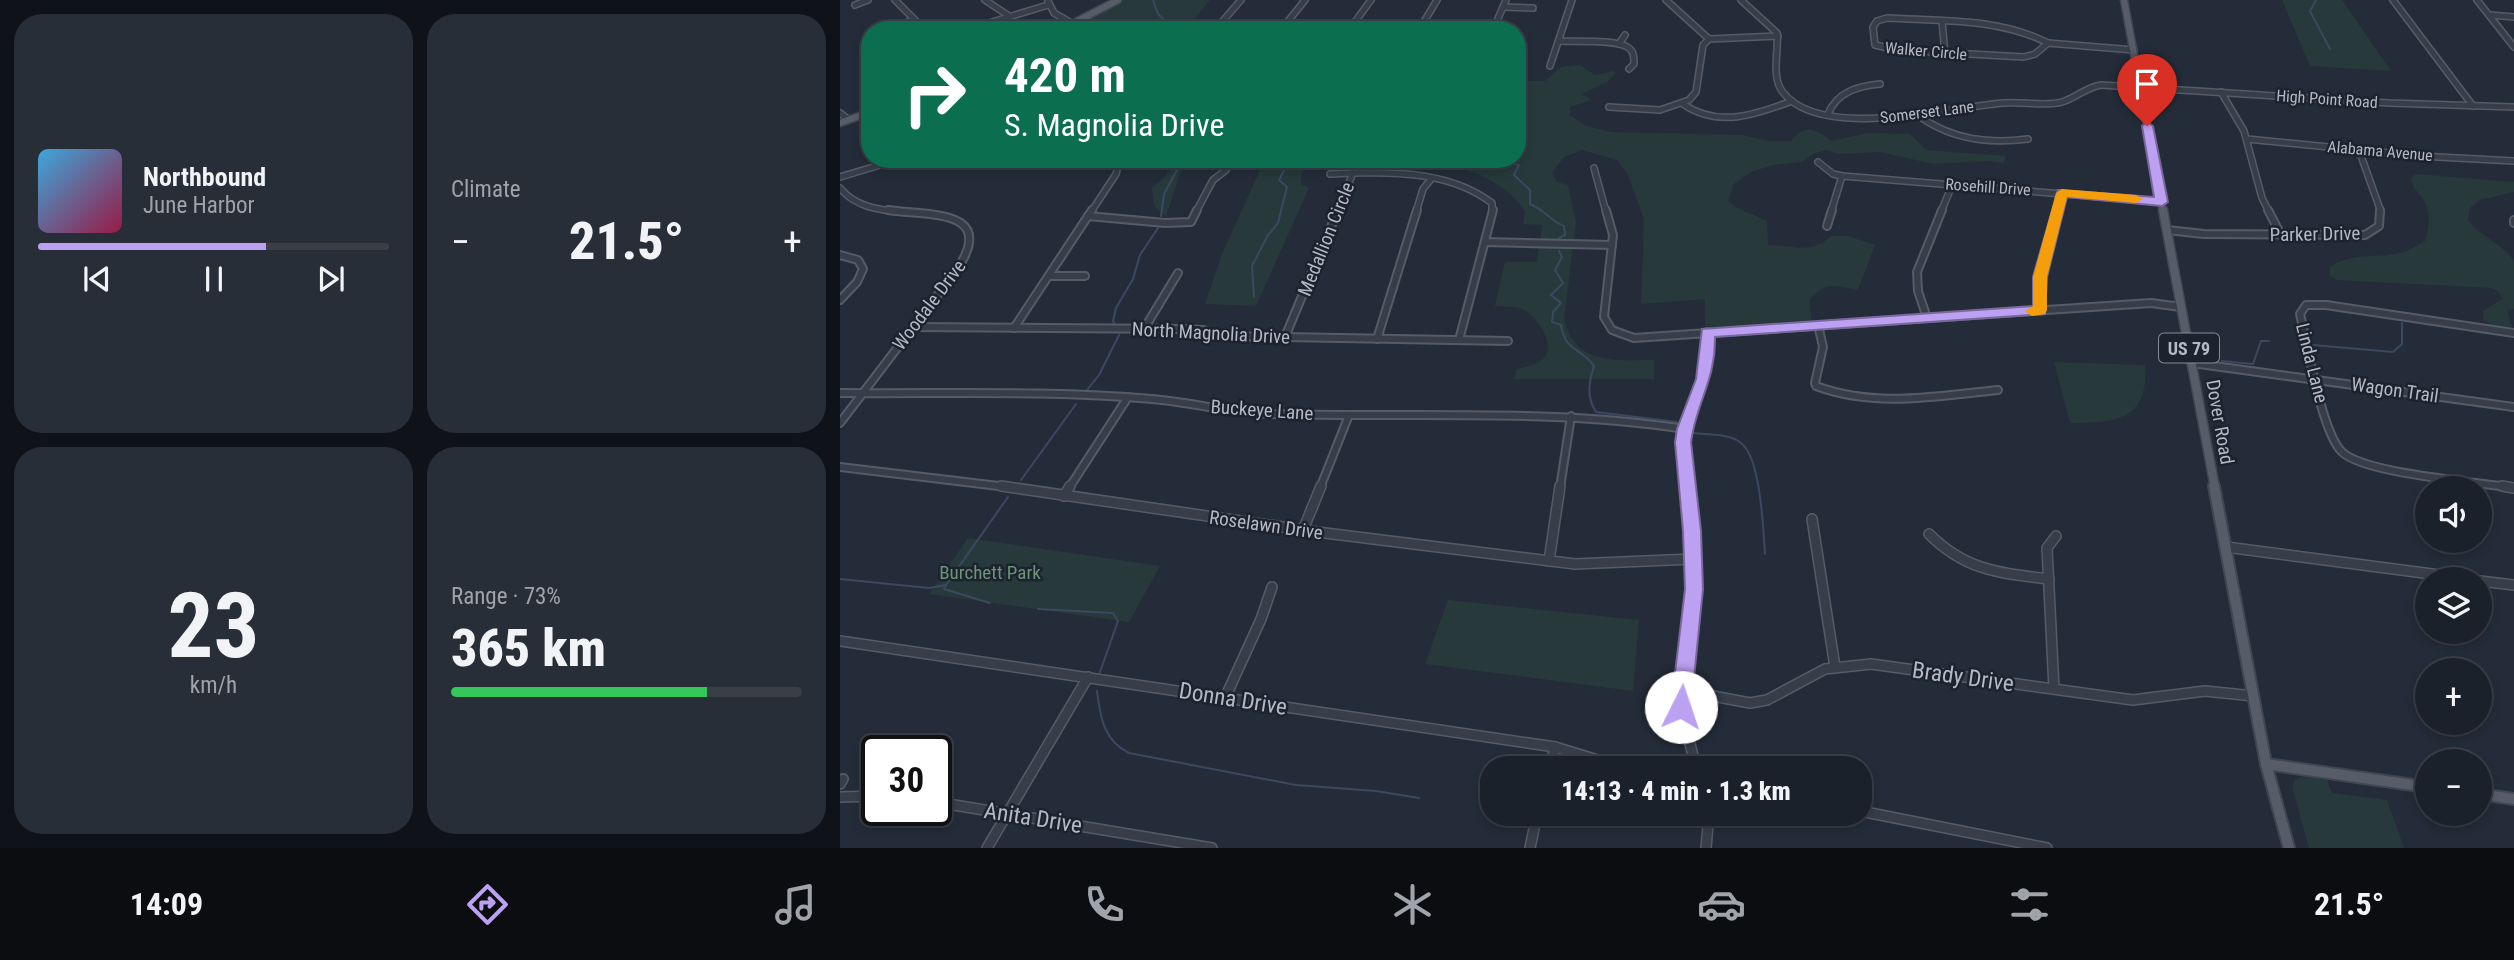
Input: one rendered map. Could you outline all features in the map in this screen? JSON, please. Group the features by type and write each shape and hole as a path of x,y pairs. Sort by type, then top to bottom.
{"main road":[{"path":"1079,21 1118,0"},
{"name":"Dover Road","path":"2124,0 2266,764 2288,848"},
{"path":"840,123 861,115"},
{"path":"2266,764 2415,785"},
{"path":"2492,796 2514,799"}],"street":[{"path":"855,5 868,0"},
{"path":"895,0 914,20 911,21"},
{"path":"985,0 1009,16"},
{"path":"1223,21 1241,0"},
{"path":"1288,21 1305,0"},
{"path":"1356,21 1371,0"},
{"path":"1424,21 1437,0"},
{"path":"1497,21 1506,0"},
{"path":"1550,66 1572,0"},
{"path":"1666,0 1709,39"},
{"path":"1683,104 1705,116 1728,118 1757,114 1792,101 1777,79 1778,36 1774,29 1741,0"},
{"path":"2393,0 2473,106"},
{"path":"2477,0 2514,47"},
{"path":"994,21 1048,2 1054,13 1068,21"},
{"path":"1503,7 1533,8"},
{"path":"2490,15 2514,17"},
{"name":"Walker Circle","path":"2048,43 2035,54 2024,57 1884,49 1873,41 1873,24 1882,19 1997,26 2028,33 2048,43 2134,50"},
{"path":"1942,21 1945,54"},
{"path":"1619,44 1625,35"},
{"path":"1609,107 1660,110 1683,104 1696,92 1703,45 1709,39 1778,36"},
{"path":"1559,41 1619,44 1629,48 1634,56 1634,64 1629,69"},
{"path":"1828,114 1831,106 1841,97 1861,87 1880,84"},
{"name":"Somerset Lane","path":"1792,101 1828,114 1882,119 1919,116 2004,102 2060,103 2096,85 2140,86"},
{"name":"High Point Road","path":"2140,86 2514,107"},
{"path":"2221,92 2247,139 2263,200 2281,235"},
{"path":"840,113 849,120"},
{"path":"1919,116 1946,133 1962,137 2010,141 2028,139"},
{"name":"Alabama Avenue","path":"2247,139 2514,161"},
{"name":"Parker Drive","path":"2167,230 2204,234 2365,235 2376,230 2381,224 2382,215 2359,150"},
{"name":"Rosehill Drive","path":"1818,162 1826,170 1842,176 2162,202"},
{"path":"840,177 870,168"},
{"path":"1014,328 1118,168"},
{"path":"1594,168 1613,230 1605,324 1619,335 1634,338 2151,303 2181,307"},
{"path":"1088,216 1165,223 1191,222 1213,180 1226,170"},
{"path":"1330,174 1353,173"},
{"name":"Medallion Circle","path":"1285,337 1353,173 1406,174 1432,178 1466,188 1492,203 1493,209 1459,340"},
{"path":"1827,226 1842,176"},
{"path":"1377,339 1423,189 1432,178"},
{"path":"1927,318 1917,272 1952,185"},
{"name":"Woodale Drive","path":"840,188 842,197 868,206 951,217 962,222 968,229 971,244 964,259 840,423"},
{"path":"2040,310 2040,277 2062,193"},
{"path":"1485,242 1612,245"},
{"path":"840,256 859,261 863,269 858,282 840,300"},
{"path":"1144,329 1178,273"},
{"path":"1049,275 1086,276"},
{"name":"Linda Lane","path":"2514,333 2326,304 2309,304 2303,307 2300,320 2331,436 2342,452 2355,460 2381,468 2514,488"},
{"path":"1818,325 1822,332 1823,359 1815,378 1816,386 1836,393 1870,398 1998,390"},
{"name":"North Magnolia Drive","path":"914,327 1203,330 1221,336 1508,341"},
{"path":"1693,756 1684,722 1681,690 1693,608 1693,559 1683,452 1685,429 1704,379 1708,357 1707,332"},
{"name":"Wagon Trail","path":"2192,363 2514,407"},
{"name":"Buckeye Lane","path":"840,393 1128,397 1244,412 1571,416 1620,419 1685,429"},
{"path":"1064,496 1128,397"},
{"path":"1303,530 1349,415"},
{"path":"1549,561 1571,416"},
{"name":"Roselawn Drive","path":"840,467 1549,561 1596,565 1693,559"},
{"path":"1812,519 1835,667"},
{"path":"1929,534 1949,554 1968,566 2049,579"},
{"path":"2054,689 2047,548 2056,536"},
{"path":"2226,547 2415,572"},
{"path":"2492,582 2514,585"},
{"path":"1225,698 1261,620 1272,587"},
{"name":"Donna Drive","path":"840,641 1555,747 1585,756"},
{"name":"Brady Drive","path":"1681,690 1738,702 1759,701 1782,693 1813,673 1835,667 1871,664 2145,700 2205,691 2254,696"},
{"path":"987,848 1088,677"},
{"path":"1553,756 1555,747"},
{"path":"840,797 861,796"},
{"name":"Anita Drive","path":"952,805 1212,848"},
{"path":"1872,813 2047,848"},
{"path":"1530,848 1535,826"},
{"path":"1706,848 1708,826"}],"green space":[{"path":"1123,0 1210,0 1193,21 1082,21"},
{"path":"2282,0 2342,0 2391,71 2310,66"},
{"path":"1580,65 1595,75 1613,71 1616,73 1607,82 1582,94 1591,100 1570,107 1570,115 1586,126 1611,132 1742,135 1769,141 1791,141 1805,130 1820,133 1831,141 1867,133 1910,134 1926,150 2006,156 2004,163 1987,161 1933,164 1880,152 1837,154 1826,150 1813,154 1802,162 1773,165 1751,172 1734,184 1728,201 1767,221 1768,245 1801,248 1824,242 1831,236 1848,236 1875,245 1858,290 1832,286 1821,289 1810,299 1811,321 1717,327 1705,326 1705,299 1641,304 1644,219 1627,173 1617,160 1582,150 1564,157 1552,173 1557,182 1568,185 1576,223 1564,319 1569,334 1587,353 1599,357 1654,360 1654,379 1514,379 1517,369 1543,359 1547,353 1547,339 1528,312 1516,307 1495,306 1505,262 1537,262 1542,225 1523,224 1525,211 1509,193 1490,180 1458,168 1526,168 1526,81 1545,81 1561,67"},
{"path":"1170,168 1184,168 1166,217 1154,206 1152,188 1166,176"},
{"path":"1261,168 1308,168 1301,174 1301,184 1309,188 1256,306 1205,304 1222,254"},
{"path":"2416,174 2514,182 2514,192 2480,200 2470,208 2468,220 2514,262 2514,309 2507,310 2512,327 2498,328 2483,320 2483,311 2502,299 2498,291 2491,288 2337,280 2330,276 2330,267 2347,259 2400,253 2425,241 2428,212 2412,182 2411,178"},
{"path":"2054,362 2145,365 2145,383 2141,397 2135,408 2126,415 2102,422 2070,423"},
{"name":"Burchett Park","path":"968,538 1160,566 1129,622 929,594"},
{"path":"1448,600 1639,620 1633,691 1425,664"},
{"path":"2302,777 2327,780 2332,793 2387,800 2404,848 2309,848 2293,790 2294,781"}],"waterway":[{"path":"1153,0 1158,14 1165,21"},
{"path":"2316,0 2310,11 2330,49"},
{"path":"1161,216 1164,194 1178,168"},
{"path":"1254,297 1252,266 1268,235 1278,223 1287,187 1279,180 1285,168"},
{"path":"1518,168 1514,175 1530,190 1530,204 1564,226 1565,235 1559,238"},
{"path":"1115,324 1113,321 1116,308 1133,279 1140,255 1158,228"},
{"path":"1559,251 1562,257 1555,270 1563,283 1551,295 1561,303 1553,312 1552,322 1561,325 1570,345 1594,366 1589,389 1596,412 1677,422"},
{"path":"2313,345 2393,352 2402,344 2402,323"},
{"path":"1087,390 1099,375 1119,335"},
{"path":"2222,361 2253,364 2261,341 2269,341"},
{"path":"1021,480 1076,404"},
{"path":"1693,433 1731,438 1741,443 1748,451 1760,495 1765,554"},
{"path":"840,579 929,588 946,585 1008,497"},
{"path":"946,586 944,589 990,603"},
{"path":"1038,609 1113,613 1118,621 1100,672"},
{"path":"1097,691 1102,719 1109,735 1129,753 1296,785 1376,791 1419,798"}],"slow traffic":[{"path":"2032,311 2040,310 2040,277 2062,193 2136,199"}],"route":[{"path":"1681,707 1694,589 1692,531 1683,442 1685,429 1704,379 1708,357 1707,332 2040,310 2040,277 2062,193 2162,202 2147,126"}]}
